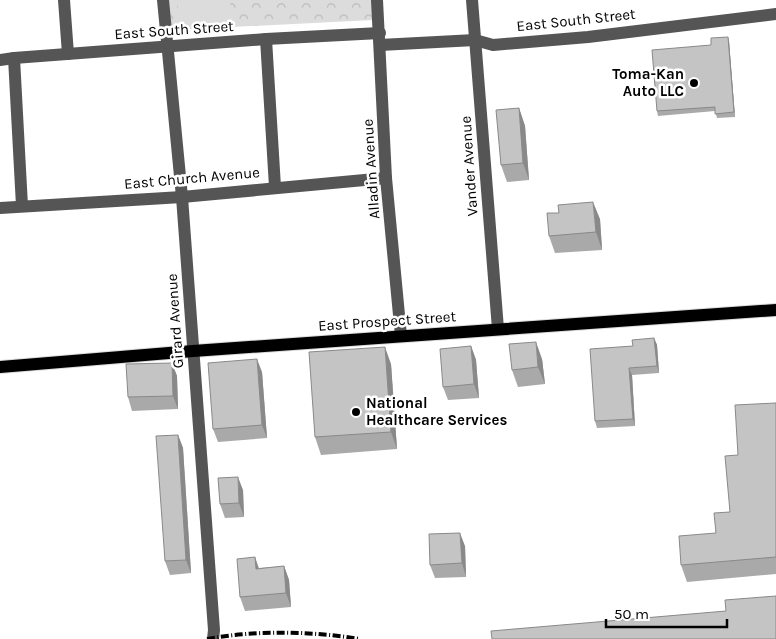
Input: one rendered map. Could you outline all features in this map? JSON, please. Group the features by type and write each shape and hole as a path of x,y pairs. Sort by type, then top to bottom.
{"main road":[{"name":"East Prospect Street","path":"0,367 193,351 776,310"}],"street":[{"path":"64,0 68,54"},
{"name":"Girard Avenue","path":"163,0 182,197 214,630 213,639"},
{"name":"Alladin Avenue","path":"377,0 386,178 401,336"},
{"name":"Vander Avenue","path":"472,0 498,329"},
{"name":"East South Street","path":"0,60 266,39 475,40 493,45 588,37 776,14"},
{"path":"266,39 275,188"},
{"path":"14,58 22,206"},
{"name":"East Church Avenue","path":"0,208 182,197 386,178"}],"green space":[{"path":"168,0 372,0 373,20 171,30"},
{"path":"177,0 230,0 231,21 179,23"}],"building":[{"name":"Toma-Kan Auto LLC","path":"728,37 734,112 715,114 715,107 657,111 652,50 711,45 711,38"},
{"path":"519,108 523,163 501,165 496,110"},
{"path":"593,202 596,232 549,236 547,213 559,213 558,205"},
{"path":"654,338 657,366 629,368 633,419 595,421 590,349 633,346 632,340"},
{"path":"536,342 538,367 512,370 509,344"},
{"path":"471,346 474,384 443,387 440,349"},
{"name":"National Healthcare Services","path":"385,347 391,432 315,437 309,352"},
{"path":"257,359 262,425 213,429 208,363"},
{"path":"172,363 173,396 128,397 126,364"},
{"path":"776,403 776,557 681,565 679,536 716,533 714,513 730,512 725,456 738,455 735,405"},
{"path":"178,435 186,560 165,561 156,436"},
{"path":"238,477 239,503 220,504 218,478"},
{"path":"460,533 462,563 430,565 429,534"},
{"path":"255,557 256,569 284,566 286,593 240,597 237,559"},
{"path":"776,596 776,639 492,639 491,631 726,611 725,600"}],"railway":[{"path":"207,639 264,633 322,634 360,639"}],"place":[{"name":"Toma-Kan Auto LLC","path":"694,83"},
{"name":"National Healthcare Services","path":"356,412"}]}
